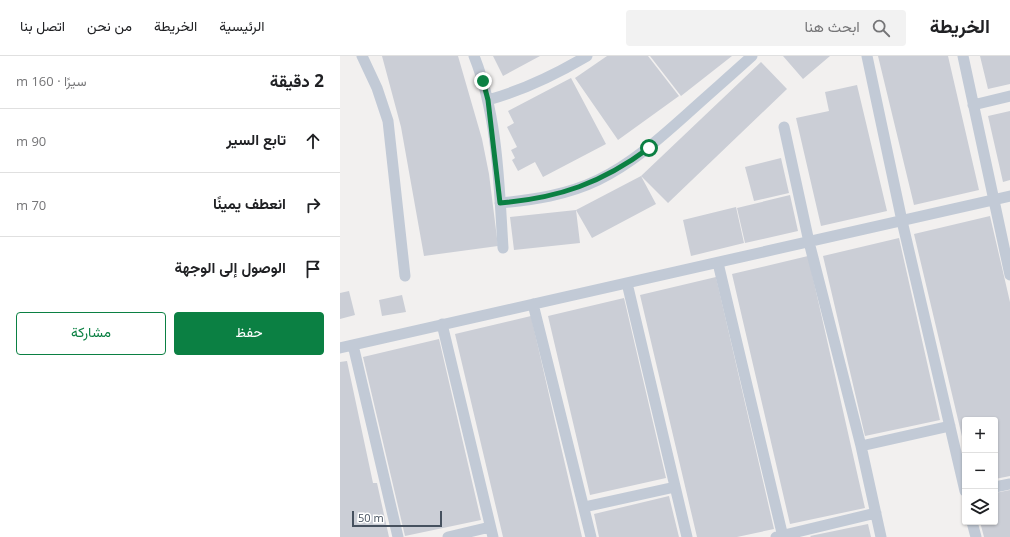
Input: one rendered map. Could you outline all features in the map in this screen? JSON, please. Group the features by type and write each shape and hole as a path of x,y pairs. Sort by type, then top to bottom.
{"street":[{"path":"362,56 377,88 388,121 406,276"},
{"path":"474,56 488,100 500,203 503,248"},
{"path":"488,100 538,83 587,56"},
{"path":"500,203 530,200 556,195 590,183 614,172 649,148 752,56"},
{"path":"867,56 902,221 965,489"},
{"path":"963,56 1010,275"},
{"path":"974,105 1010,96"},
{"path":"784,127 809,242 861,446 881,537"},
{"path":"340,348 1010,196"},
{"path":"718,263 780,536 876,513"},
{"path":"627,282 687,537"},
{"path":"533,304 591,537"},
{"path":"442,324 491,532 448,537"},
{"path":"353,345 398,537"},
{"path":"861,446 950,426"},
{"path":"998,486 1010,484"},
{"path":"584,507 675,487"},
{"path":"973,525 976,537"}],"building":[{"path":"382,56 458,56 482,139 489,174 498,246 424,256 401,127"},
{"path":"493,56 540,56 503,76"},
{"path":"607,56 648,56 679,96 618,140 575,78"},
{"path":"650,56 732,56 681,96"},
{"path":"783,56 830,56 803,79"},
{"path":"878,56 948,56 979,190 914,205"},
{"path":"980,56 1010,56 1010,84 988,89"},
{"path":"761,62 787,89 668,203 641,176"},
{"path":"571,78 606,144 543,177 535,162 518,171 512,160 515,158 511,150 517,147 507,127 514,123 508,111"},
{"path":"857,85 887,211 821,226 796,118 829,111 825,92"},
{"path":"1010,111 1010,180 1003,182 988,116"},
{"path":"781,158 789,193 754,201 745,167"},
{"path":"641,176 656,204 592,238 576,210"},
{"path":"790,195 798,231 745,243 737,208"},
{"path":"736,207 744,243 691,256 683,220"},
{"path":"576,210 580,243 514,250 510,217"},
{"path":"990,216 1010,302 1010,476 998,478 998,417 962,417 962,436 914,234"},
{"path":"899,238 940,420 865,436 823,256"},
{"path":"808,256 865,508 790,524 732,274"},
{"path":"716,277 774,529 737,537 697,537 640,295"},
{"path":"349,291 355,315 340,319 340,293"},
{"path":"402,295 406,312 382,316 379,300"},
{"path":"624,298 666,478 590,495 548,316"},
{"path":"531,316 582,537 503,537 455,334"},
{"path":"439,339 481,520 405,536 363,357"},
{"path":"347,361 373,483 377,483 389,537 340,537 340,362"},
{"path":"1010,490 1010,537 984,537 981,525 998,525 998,492"},
{"path":"669,496 679,537 599,537 594,514"},
{"path":"868,524 871,537 810,536"}],"route":[{"path":"483,81 488,100 500,203 519,202 556,195 578,188 614,172 649,148"}]}
